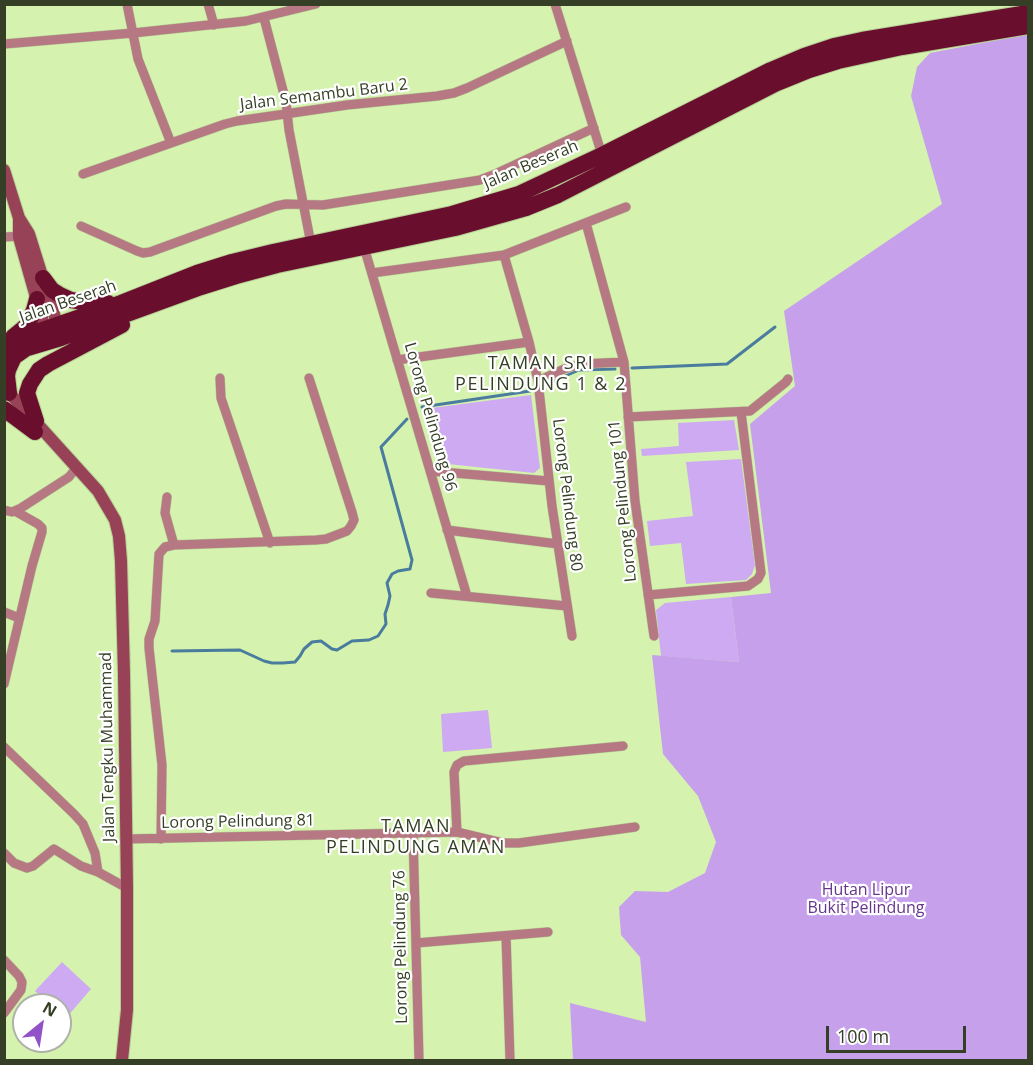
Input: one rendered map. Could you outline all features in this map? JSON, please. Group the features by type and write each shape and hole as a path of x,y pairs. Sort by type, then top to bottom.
{"highway":[{"name":"Jalan Beserah","path":"4,355 24,349 53,333 121,303 197,273 232,262 442,217 519,194 771,70 824,49 862,40 1029,13"},
{"name":"Jalan Beserah","path":"5,343 53,333 277,265 455,228 526,208 558,195 777,83 809,70 873,53 1029,26"},
{"path":"36,427 27,393 33,377 48,364 127,323 236,276"},
{"path":"42,278 52,290 71,300 121,303"},
{"path":"5,343 24,328 31,317 37,299"},
{"path":"24,349 15,357 8,370 6,398 36,427"}],"main road":[{"path":"4,170 24,236 37,299 53,333"},
{"path":"24,236 42,278 53,333"},
{"name":"Jalan Tengku Muhammad","path":"36,427 98,491 115,520 119,536 124,674 127,888 127,1010 122,1060"}],"street":[{"path":"127,4 138,59 171,143"},
{"path":"208,4 214,25"},
{"path":"4,44 214,25 264,18 316,4"},
{"path":"555,4 602,155"},
{"path":"264,18 286,102 311,244"},
{"name":"Jalan Semambu Baru 2","path":"83,174 225,124 347,105 454,93 567,41"},
{"path":"81,226 137,251 150,252 276,206 323,205 480,180 594,128"},
{"path":"372,273 504,255 626,207"},
{"name":"Lorong Pelindung 101","path":"586,223 624,362 635,501 654,636"},
{"path":"4,237 24,236"},
{"name":"Lorong Pelindung 96","path":"364,247 467,596"},
{"name":"Lorong Pelindung 80","path":"504,255 538,381 549,481 572,636"},
{"path":"398,360 529,342"},
{"path":"538,381 581,364 624,362"},
{"path":"220,378 221,398 270,543"},
{"path":"161,839 162,765 149,648 149,639 155,621 159,554 165,547 174,545 326,539 347,531 354,520 309,378"},
{"path":"628,417 750,411 788,379"},
{"path":"648,595 748,586 758,579 761,573 741,412"},
{"path":"4,510 15,511 69,477 77,467"},
{"path":"430,471 549,481"},
{"path":"167,497 165,513 174,545"},
{"path":"4,684 42,532 38,524 15,511"},
{"path":"447,530 558,544"},
{"path":"431,593 567,606"},
{"path":"4,612 19,618"},
{"path":"457,832 454,772 457,765 464,761 623,746"},
{"path":"4,747 83,824 95,853 98,872"},
{"name":"Lorong Pelindung 81","path":"126,839 457,832 503,843 519,843 635,827"},
{"name":"Lorong Pelindung 76","path":"413,833 419,1060"},
{"path":"4,853 14,863 27,868 33,866 54,849 81,866 98,872 127,888"},
{"path":"416,943 548,932"},
{"path":"506,936 510,1060"},
{"path":"4,960 22,982 16,999 4,1013"}],"shaded area":[{"path":"531,395 540,468 534,473 438,463 424,409"},
{"path":"734,420 739,450 642,456 641,449 679,446 678,423"},
{"path":"741,459 755,565 752,574 746,580 686,584 681,543 650,546 647,521 693,516 686,462"},
{"path":"731,597 739,662 661,656 656,610 665,603"},
{"path":"488,710 492,748 443,752 441,714"},
{"path":"62,962 91,989 72,1011 72,993 37,993 35,991"}],"green space":[{"name":"Hutan Lipur Bukit Pelindung","path":"1028,34 1028,1060 573,1060 570,1003 646,1022 640,957 621,935 619,907 635,891 668,892 705,873 716,842 698,796 663,754 652,655 739,662 731,597 771,593 750,424 795,386 784,311 942,204 911,96 917,67 930,53"}],"waterway":[{"path":"632,368 727,364 775,327"},
{"path":"547,384 579,370 615,369"},
{"path":"422,407 530,391"},
{"path":"172,651 240,650 264,661 283,663 295,662 312,642 321,641 337,650 352,641 369,640 378,636 386,624 385,614 390,596 387,583 392,574 410,569 412,560 381,447 407,419"}],"district":[{"name":"TAMAN SRI PELINDUNG 1 & 2","path":"541,374"},
{"name":"TAMAN PELINDUNG AMAN","path":"416,837"}]}
